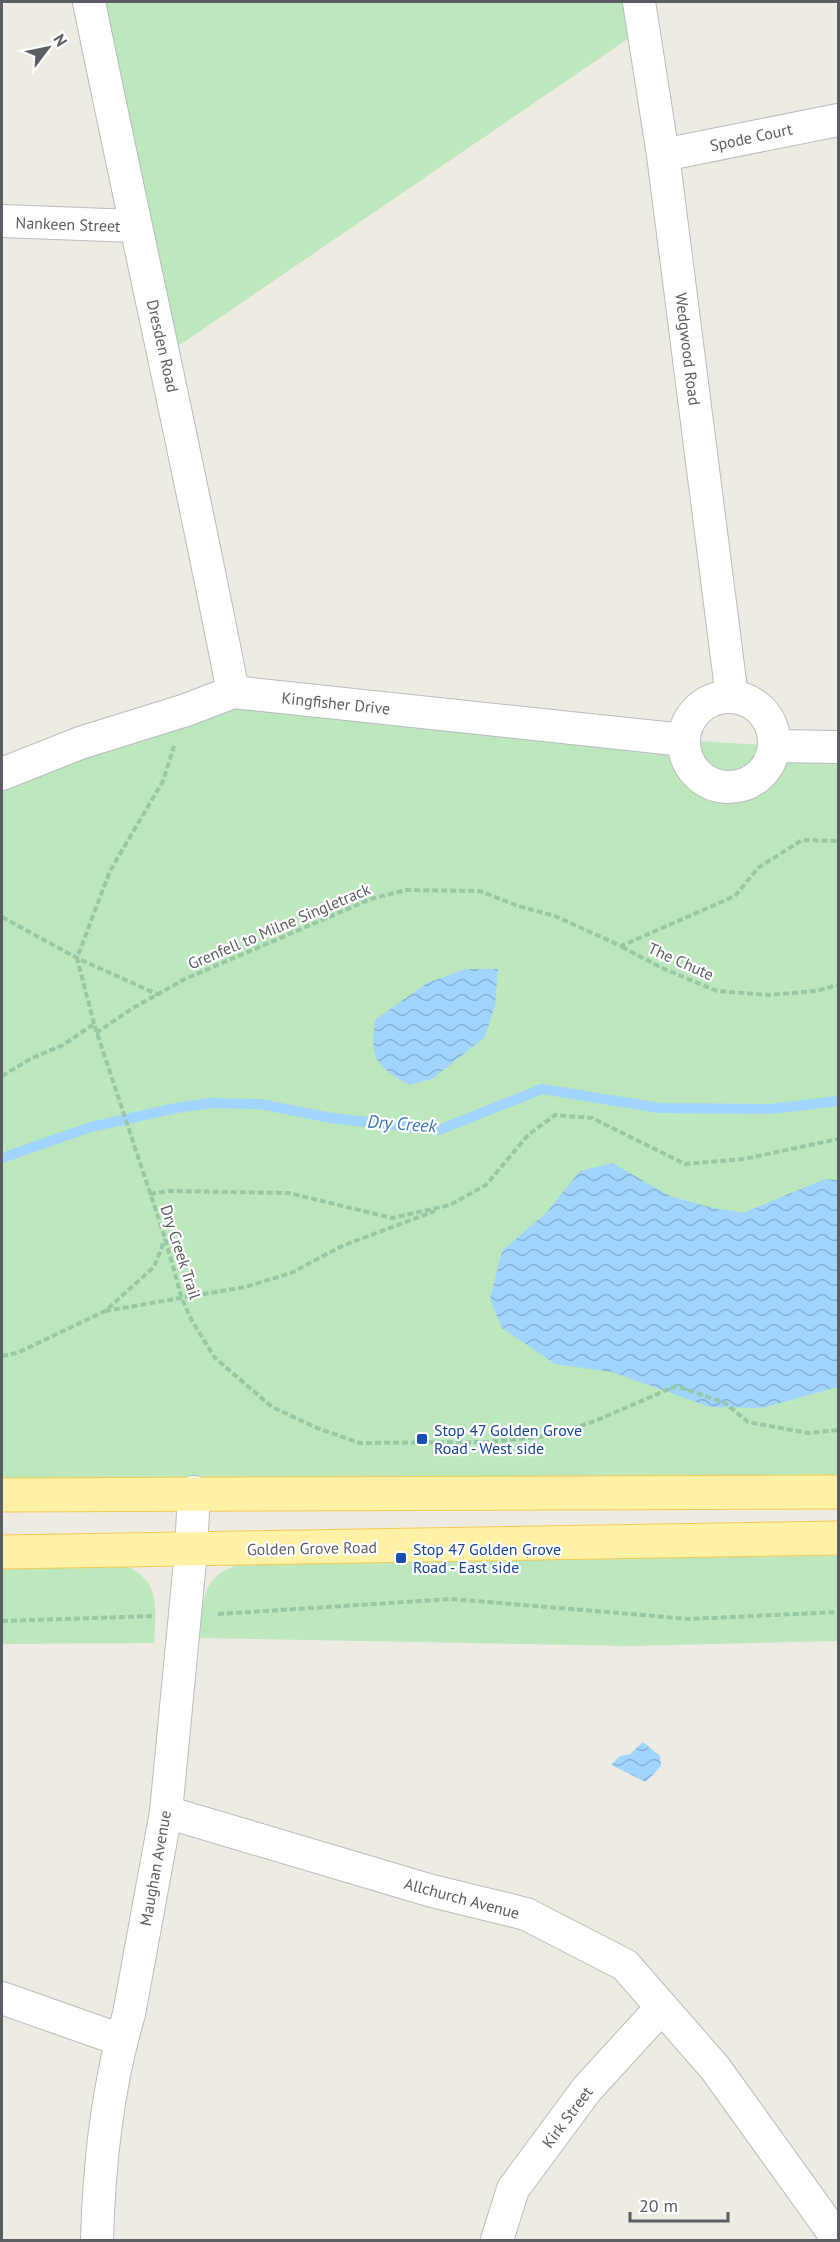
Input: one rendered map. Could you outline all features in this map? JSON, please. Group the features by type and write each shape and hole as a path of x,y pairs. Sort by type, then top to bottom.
{"main road":[{"path":"2,1495 194,1492 838,1492"},
{"name":"Golden Grove Road","path":"2,1552 191,1551 838,1538"}],"street":[{"name":"Dresden Road","path":"89,2 134,226 165,355 233,692"},
{"name":"Wedgwood Road","path":"639,2 663,155 732,697"},
{"name":"Spode Court","path":"663,155 838,120"},
{"name":"Nankeen Street","path":"2,221 134,226"},
{"name":"Kingfisher Drive","path":"2,774 80,743 186,710 233,692 684,740"},
{"path":"732,697 746,700 758,707 773,732 774,746 770,761 761,774 748,783 734,787 718,786 704,780 693,769 686,755 684,740 687,726 694,713 704,704 718,698 732,697"},
{"path":"774,746 838,747"},
{"name":"Maughan Avenue","path":"97,2241 99,2175 121,2040 129,2014 166,1812 191,1551 194,1492"},
{"name":"Allchurch Avenue","path":"166,1812 432,1891 526,1914 625,1965 715,2068 838,2239"},
{"path":"2,1998 121,2040"},
{"name":"Kirk Street","path":"497,2241 513,2189 587,2089 661,2008"}],"path":[{"path":"77,958 110,871 163,781 186,710"},
{"path":"621,946 735,896 758,868 802,840 838,841"},
{"name":"Grenfell to Milne Singletrack","path":"96,1033 133,1008 185,979 371,899 406,890 480,891 518,906 555,916 621,946"},
{"path":"2,917 77,958 159,995"},
{"name":"The Chute","path":"621,946 662,968 695,979 717,991 769,995 816,991 838,985"},
{"name":"Dry Creek Trail","path":"77,958 96,1033 165,1238 182,1299 192,1321 215,1358 272,1407 317,1428 360,1443 488,1442 549,1436 595,1421 676,1386 725,1403 748,1422 808,1433 838,1430"},
{"path":"2,1076 32,1058 63,1045 94,1024"},
{"path":"105,1311 245,1287 291,1273 342,1246 450,1205 486,1185 528,1135 555,1115 592,1118 685,1164 744,1159 838,1139"},
{"path":"150,1194 170,1191 289,1193 392,1218 450,1205"},
{"path":"2,1356 17,1353 105,1311 154,1267 165,1238"},
{"path":"2,1621 184,1615 452,1599 689,1619 838,1612"}],"green space":[{"path":"89,2 639,2 644,28 165,355"},
{"path":"233,692 684,740 774,746 838,747 838,1492 2,1495 2,774"},
{"path":"838,1556 838,1641 631,1646 200,1638 205,1594 210,1584 227,1569 258,1559"},
{"path":"116,1562 141,1575 153,1593 154,1643 2,1644 2,1563"}],"water":[{"path":"466,969 498,969 495,1005 485,1037 432,1079 409,1085 389,1072 377,1060 373,1044 375,1020 427,983"},
{"path":"612,1163 670,1196 713,1208 743,1213 825,1179 838,1180 838,1387 762,1408 710,1407 612,1372 555,1364 502,1328 490,1299 502,1251 547,1212 580,1171"},
{"path":"643,1742 660,1756 661,1766 646,1782 611,1765 620,1756 630,1754"}],"waterway":[{"name":"Dry Creek","path":"2,1158 91,1127 209,1103 260,1104 331,1118 439,1130 542,1089 659,1108 770,1109 838,1101"}],"place":[{"name":"Stop 47 Golden Grove Road - West side","path":"422,1439"},
{"name":"Stop 47 Golden Grove Road - East side","path":"401,1558"}]}
